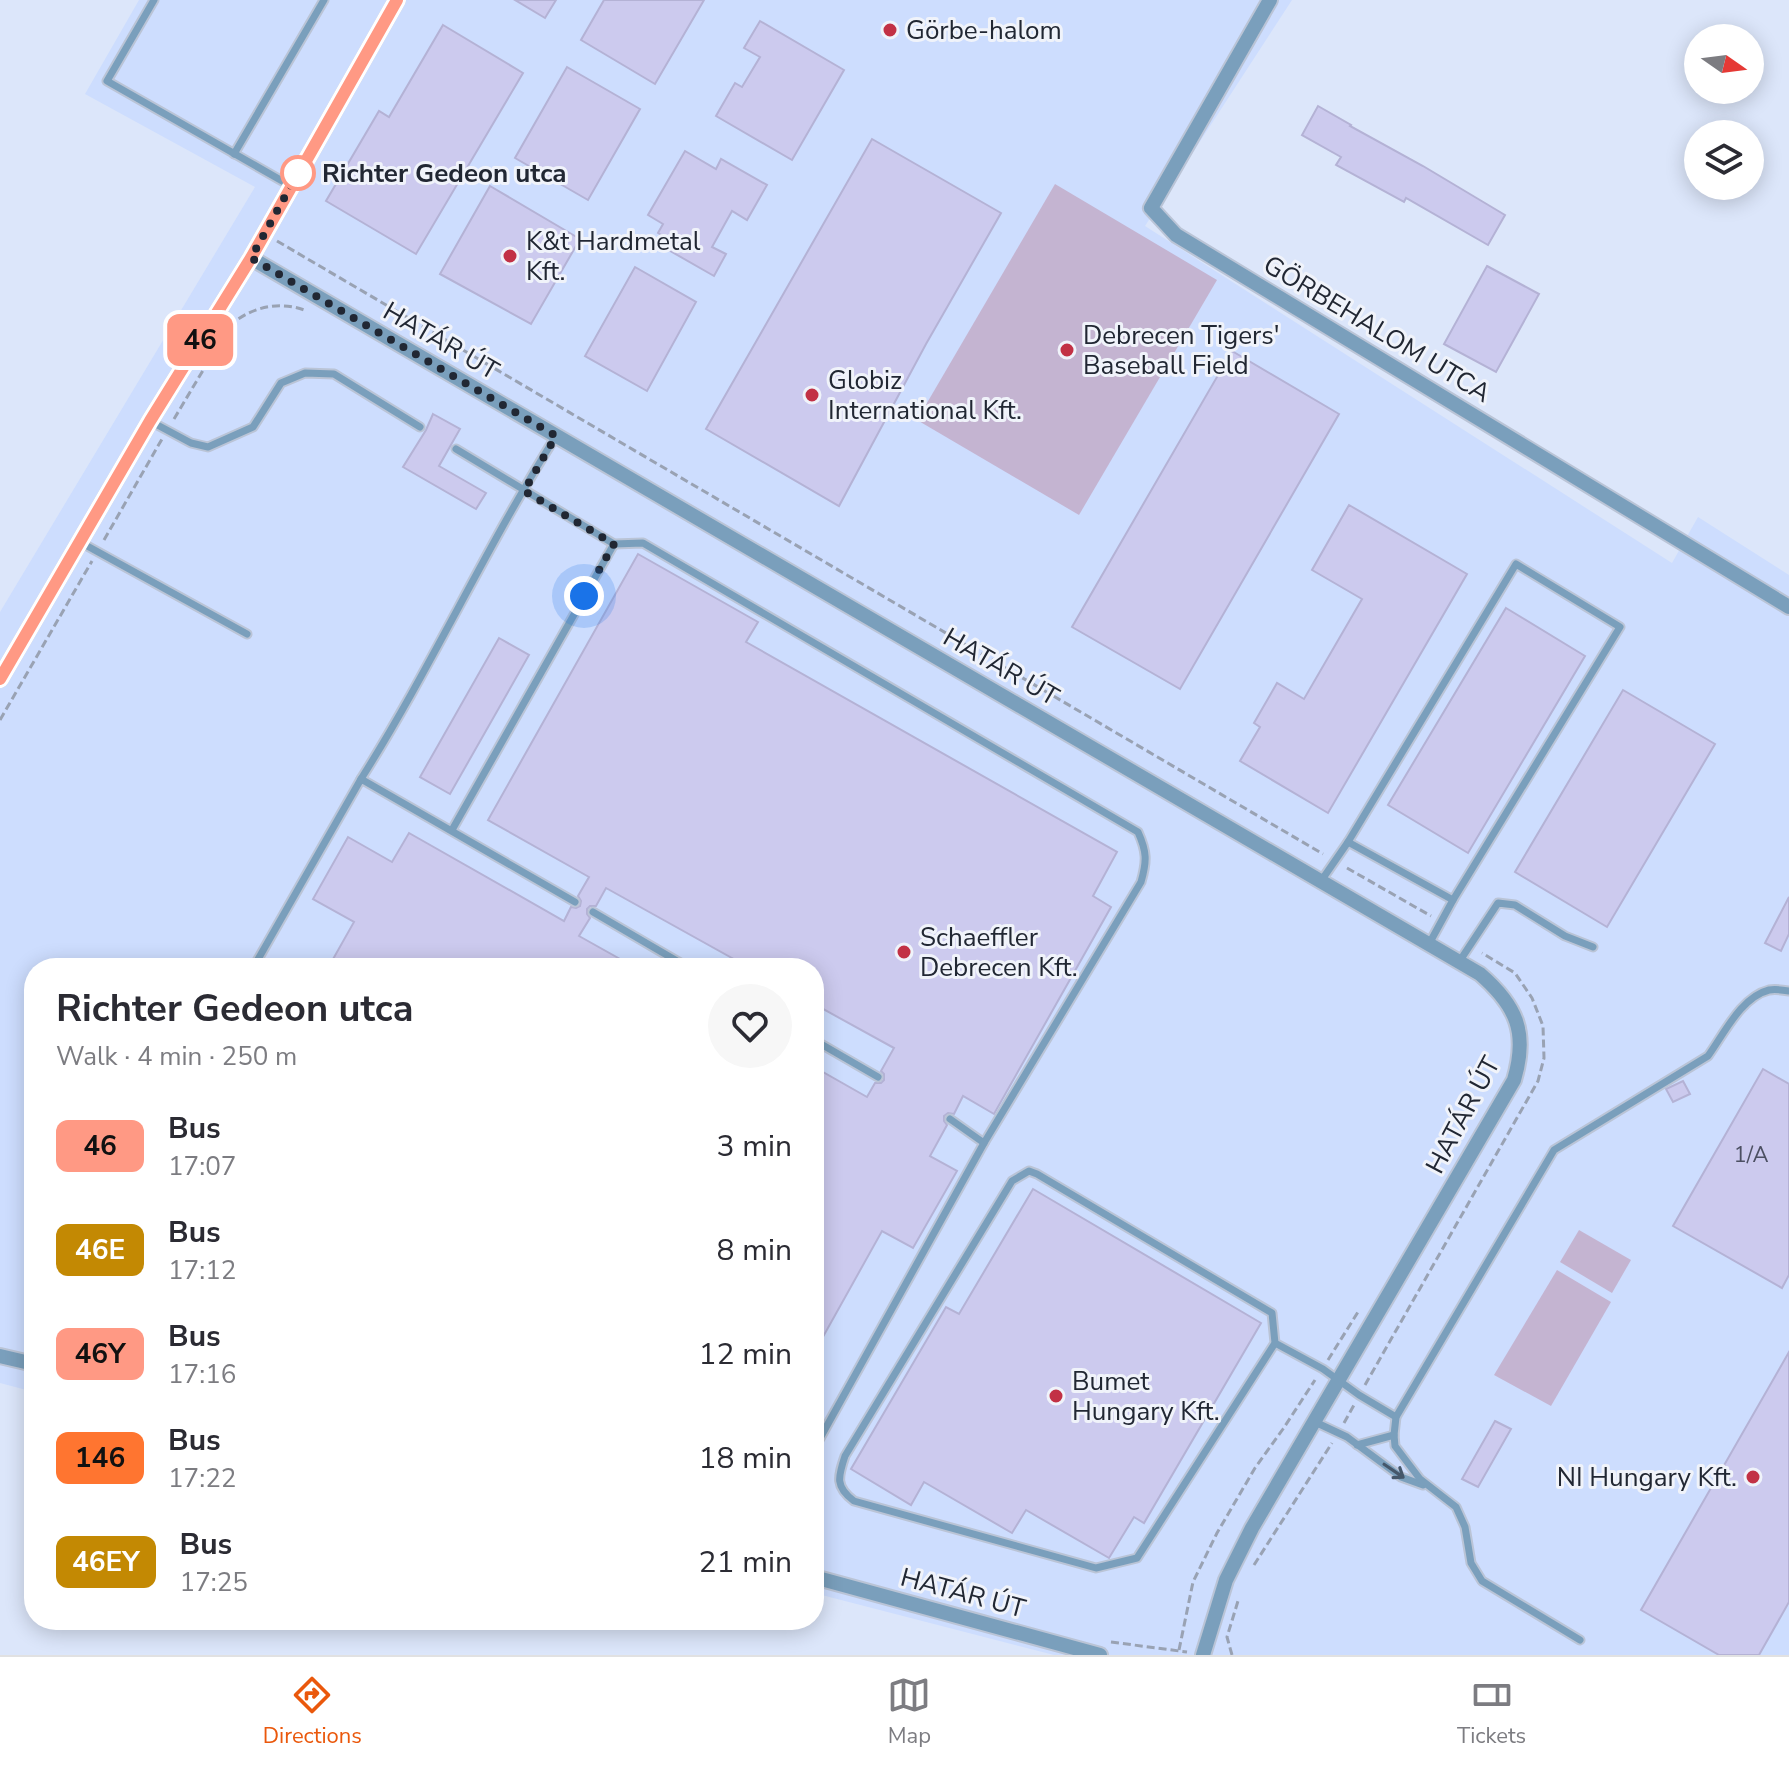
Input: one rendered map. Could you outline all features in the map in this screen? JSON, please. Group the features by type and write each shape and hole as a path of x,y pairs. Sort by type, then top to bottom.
{"street":[{"path":"0,679 150,421 251,258 397,0"},
{"name":"GÖRBEHALOM UTCA","path":"1270,0 1151,208 1176,235 1789,607"},
{"name":"HATÁR ÚT","path":"251,258 1480,974 1498,989 1511,1008 1518,1025 1520,1042 1520,1061 1514,1080 1252,1528 1226,1580 1203,1655"},
{"path":"0,1356 24,1362"},
{"name":"HATÁR ÚT","path":"824,1580 1100,1655"}],"lane":[{"path":"154,0 107,81 291,186"},
{"path":"234,154 324,0"},
{"path":"150,421 191,443 208,447 253,427 281,383 305,373 334,374 420,427"},
{"path":"259,958 387,739 556,436"},
{"path":"456,449 614,544 643,543 1138,832 1145,847 1146,863 1141,882 984,1143 824,1431"},
{"path":"80,542 247,634"},
{"path":"452,830 614,544"},
{"path":"1321,881 1348,842 1516,564 1620,627 1429,944"},
{"path":"361,779 575,902"},
{"path":"1348,842 1453,900"},
{"path":"1459,962 1498,903 1515,905 1565,936 1593,947"},
{"path":"593,912 672,958"},
{"path":"1580,1640 1482,1581 1471,1563 1465,1527 1456,1507 1420,1479 1395,1446 1396,1417 1554,1150 1708,1056 1738,1010 1754,998 1769,990 1789,991"},
{"path":"824,1046 878,1077"},
{"path":"950,1119 984,1143"},
{"path":"1029,1171 1272,1313 1275,1343 1137,1558 1096,1568 854,1501 844,1494 840,1484 839,1473 845,1456 1012,1181 1029,1171"},
{"path":"1275,1343 1323,1369 1396,1417"},
{"path":"1315,1422 1339,1433 1401,1477 1428,1486"},
{"path":"1357,1445 1394,1435"}],"path":[{"path":"265,234 1441,922"},
{"path":"222,337 230,324 253,309 285,305 312,313"},
{"path":"0,720 207,364"},
{"path":"1254,1564 1339,1433 1538,1081 1544,1058 1543,1026 1532,998 1515,973 1469,945"},
{"path":"1179,1650 1193,1582 1217,1533 1255,1468 1323,1369 1360,1307"},
{"path":"1232,1655 1227,1637 1241,1593"}],"shaded area":[{"path":"139,0 1292,0 1145,226 1672,563 1698,517 1789,575 1789,1655 1054,1655 824,1596 824,958 24,958 24,1389 0,1383 0,612 255,187 85,94"},
{"name":"Debrecen Tigers' Baseball Field","path":"1055,184 1217,280 1079,515 917,420"},
{"path":"1579,1230 1631,1260 1612,1293 1560,1262"},
{"path":"1557,1270 1611,1302 1551,1406 1494,1375"}],"building":[{"path":"515,0 556,0 545,18"},
{"path":"604,0 704,0 655,84 581,40"},
{"path":"760,21 844,70 792,160 716,116 735,83 742,87 760,57 744,48"},
{"path":"443,25 523,73 416,254 326,201 379,111 389,117"},
{"path":"567,67 640,109 588,200 515,158"},
{"path":"1318,106 1505,215 1488,245 1406,198 1404,202 1336,165 1341,157 1302,135"},
{"path":"872,139 1001,213 839,506 706,429"},
{"path":"685,151 716,169 721,159 767,185 747,220 732,211 712,247 726,254 714,276 665,248 670,240 658,233 663,224 648,215"},
{"name":"K&t Hardmetal Kft.","path":"490,186 580,239 531,324 440,274"},
{"path":"1487,266 1539,294 1496,372 1444,344"},
{"path":"635,267 696,302 647,391 585,356"},
{"path":"1232,351 1339,414 1180,689 1072,627"},
{"path":"433,414 460,429 439,466 486,493 476,509 403,467"},
{"path":"1349,505 1467,574 1328,813 1240,761 1260,727 1254,723 1277,683 1304,699 1362,599 1312,570"},
{"name":"Schaeffler Debrecen Kft.","path":"638,554 758,622 746,642 1117,852 1093,896 1111,907 994,1114 963,1096 954,1114 944,1116 947,1125 930,1156 957,1171 913,1248 882,1231 824,1335 824,1073 867,1097 875,1083 884,1080 881,1071 894,1048 824,1010 824,958 732,958 606,888 596,906 587,909 590,918 579,936 618,958 334,958 354,922 313,899 348,837 392,862 409,833 564,921 571,907 580,906 578,896 589,877 488,820"},
{"path":"1506,608 1585,656 1468,853 1388,805"},
{"path":"499,638 529,655 450,794 420,777"},
{"path":"1623,690 1715,744 1607,927 1515,872"},
{"path":"1789,897 1789,934 1781,951 1765,943"},
{"path":"1763,1069 1789,1084 1789,1275 1782,1288 1673,1226"},
{"path":"1683,1081 1690,1094 1673,1102 1666,1089"},
{"name":"Bumet Hungary Kft.","path":"1033,1189 1261,1323 1144,1523 1134,1517 1109,1558 1026,1510 1012,1533 924,1482 911,1505 851,1469 946,1307 959,1314"},
{"name":"NI Hungary Kft.","path":"1789,1352 1789,1602 1759,1655 1719,1655 1641,1610"},
{"path":"1495,1421 1511,1429 1478,1487 1462,1479"}],"bus line":[{"name":"46","path":"0,679 150,421 251,258 397,0"}],"place":[{"name":"Görbe-halom","path":"890,30"},
{"name":"Richter Gedeon utca","path":"298,173"},
{"name":"K&t Hardmetal Kft.","path":"510,256"},
{"name":"Debrecen Tigers' Baseball Field","path":"1067,350"},
{"name":"Globiz International Kft.","path":"812,395"},
{"name":"Schaeffler Debrecen Kft.","path":"904,952"},
{"name":"Bumet Hungary Kft.","path":"1056,1396"},
{"name":"NI Hungary Kft.","path":"1753,1477"}],"route":[{"path":"298,173 251,258 556,436 524,491 614,544 584,596"}]}
